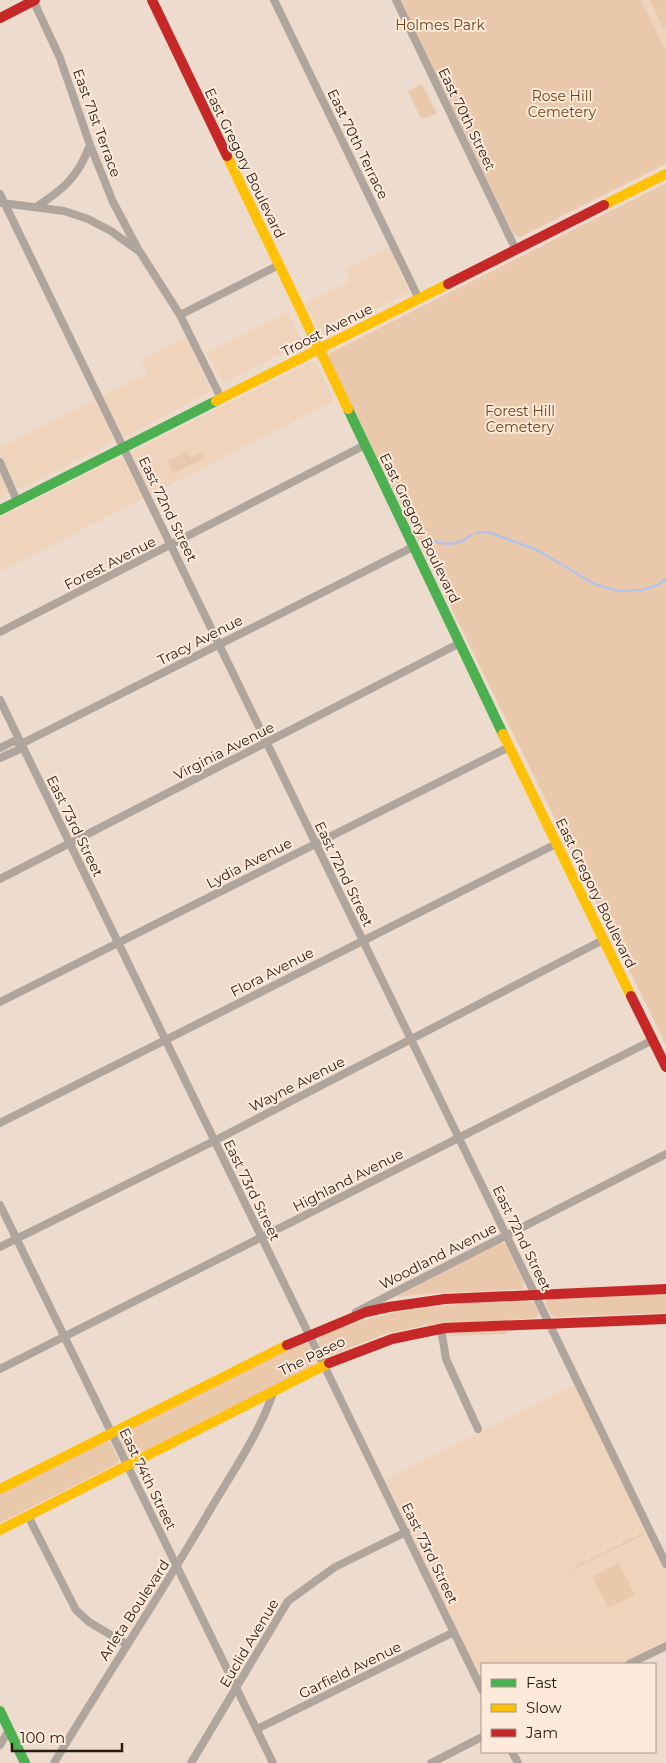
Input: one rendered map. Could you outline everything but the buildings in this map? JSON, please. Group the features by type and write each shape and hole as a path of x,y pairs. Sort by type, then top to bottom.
{"main road":[{"path":"0,18 34,0"},
{"name":"East Gregory Boulevard","path":"152,0 509,747 666,1067"},
{"name":"Troost Avenue","path":"0,510 666,174"},
{"name":"The Paseo","path":"0,1489 309,1334 366,1312 422,1301 666,1289"},
{"name":"The Paseo","path":"0,1530 324,1365 390,1338 441,1328 666,1319"},
{"path":"0,1711 25,1763"}],"street":[{"name":"East 71st Terrace","path":"34,0 60,58 90,145 113,202 140,252 180,315 221,398"},
{"name":"East 70th Terrace","path":"274,0 419,299"},
{"name":"East 70th Street","path":"396,0 516,250"},
{"path":"36,207 57,193 70,181 82,164 90,145"},
{"name":"East 72nd Street","path":"0,194 2,204 124,448 266,744 460,1137 666,1564"},
{"name":"East 71st Terrace","path":"2,204 64,211 88,219 110,230 140,252"},
{"path":"180,315 279,265"},
{"name":"Forest Avenue","path":"0,632 365,445"},
{"path":"0,462 17,501"},
{"name":"Tracy Avenue","path":"0,758 18,750 21,744 413,547"},
{"name":"Virginia Avenue","path":"0,879 460,643"},
{"name":"East 73rd Street","path":"0,700 481,1688"},
{"path":"0,748 14,741 21,744"},
{"name":"Lydia Avenue","path":"0,1002 509,747"},
{"name":"Flora Avenue","path":"0,1123 556,844"},
{"name":"Wayne Avenue","path":"0,1247 214,1141 603,940"},
{"name":"Highland Avenue","path":"0,1368 653,1040"},
{"name":"Woodland Avenue","path":"328,1326 666,1154"},
{"name":"East 74th Street","path":"0,1205 273,1763"},
{"path":"441,1328 446,1359 478,1429"},
{"name":"Arleta Boulevard","path":"54,1763 126,1644 177,1566 253,1437 268,1408 274,1390"},
{"path":"28,1516 76,1610 89,1622 126,1644"},
{"name":"Euclid Avenue","path":"190,1763 288,1601 335,1567 406,1532"},
{"name":"Garfield Avenue","path":"257,1729 454,1632"},
{"path":"631,1663 666,1646"},
{"path":"0,1744 9,1730"},
{"path":"431,1763 481,1738"}],"shaded area":[{"path":"641,0 666,0 666,51"},
{"path":"389,247 409,292 325,336 322,335 305,303 351,281 346,269"},
{"path":"288,312 303,343 226,382 221,380 207,353"},
{"path":"186,338 211,391 126,436 122,435 102,396 148,373 141,360"},
{"path":"309,363 314,363 319,369 334,401 150,495 132,458 132,452"},
{"path":"95,400 113,438 111,443 22,488 16,487 0,452 0,447"},
{"path":"117,459 124,461 143,499 0,571 0,518"},
{"path":"0,473 9,493 0,499"},
{"path":"575,1385 666,1573 666,1641 621,1663 481,1663 481,1679 385,1480"}],"green space":[{"name":"Rose Hill Cemetery","path":"400,0 641,0 666,51 666,164 520,237 514,235"},
{"path":"650,0 666,0 666,26 663,28"},
{"path":"422,84 437,114 421,119 408,91"},
{"name":"Forest Hill Cemetery","path":"666,183 666,1045 328,357 330,353"},
{"path":"187,452 190,458 202,452 205,458 173,473 168,461"},
{"path":"501,1242 506,1245 524,1282 523,1289 398,1297 398,1294"},
{"path":"666,1294 666,1313 556,1317 551,1315 545,1303 548,1299"},
{"path":"526,1300 533,1302 539,1313 537,1318 426,1325 385,1334 329,1356 319,1346 319,1337 324,1333 374,1317 448,1305"},
{"path":"507,1330 507,1334 448,1336 452,1333"},
{"path":"302,1342 308,1344 315,1357 312,1367 136,1455 130,1456 124,1449 120,1439 121,1433"},
{"path":"105,1440 110,1442 119,1459 117,1464 0,1523 0,1493"},
{"path":"642,1533 643,1535 571,1570 572,1568"},
{"path":"619,1563 635,1595 608,1608 592,1577"}],"waterway":[{"path":"476,533 488,532 537,550 596,585 618,591 642,590 658,585 666,579"},
{"path":"425,539 428,538 433,541 450,544 466,539 471,535"}],"traffic: fast":[{"path":"0,510 216,401"},
{"path":"348,409 503,734"},
{"path":"0,1711 25,1763"}],"traffic: slow":[{"path":"227,156 348,409"},
{"path":"604,205 666,174"},
{"path":"216,401 448,284"},
{"path":"503,734 631,996"},
{"path":"0,1489 287,1345"},
{"path":"0,1530 329,1363"}],"traffic: jam":[{"path":"0,18 35,0"},
{"path":"152,0 227,156"},
{"path":"448,284 604,205"},
{"path":"631,996 666,1067"},
{"path":"287,1345 366,1312 389,1307 445,1299 666,1289"},
{"path":"329,1363 392,1339 445,1328 666,1319"}],"park label":[{"name":"Holmes Park","path":"440,25"}]}
